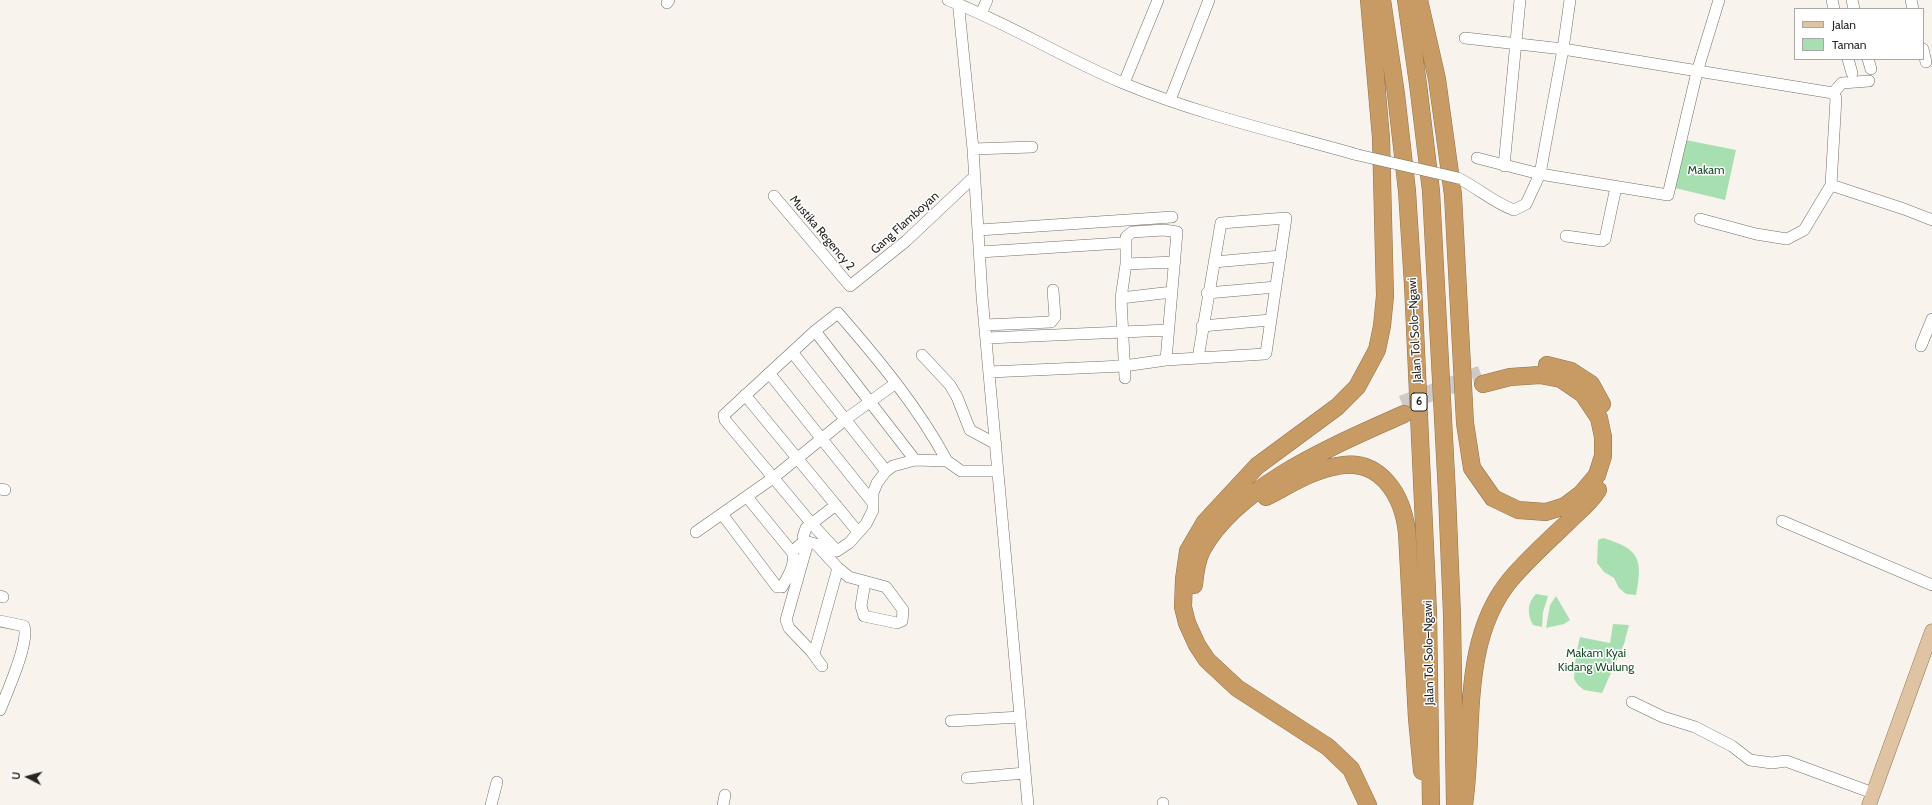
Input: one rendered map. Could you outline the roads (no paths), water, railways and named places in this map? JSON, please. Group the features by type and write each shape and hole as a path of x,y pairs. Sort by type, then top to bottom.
{"highway":[{"path":"1368,805 1351,769 1328,747 1237,688 1208,660 1197,645 1187,624 1183,607 1184,579 1188,551 1205,522 1258,466 1337,407 1356,387 1377,350 1385,296 1381,138 1369,0"},
{"name":"Jalan Tol Solo–Ngawi","path":"1382,0 1396,94 1407,191 1413,285 1428,612 1431,805"},
{"name":"Jalan Tol Solo–Ngawi","path":"1406,0 1431,191 1448,524 1455,805"},
{"path":"1419,0 1437,80 1453,195 1464,423 1472,468 1493,498 1518,510 1546,512 1564,506 1581,494 1597,475 1603,456 1603,437 1599,418 1583,394 1561,380 1540,375 1482,379 1516,364 1542,364 1571,371 1591,384 1609,415 1614,440 1614,456 1610,472 1593,498 1510,580 1490,611 1476,660 1464,805"},
{"path":"1232,493 1340,432 1403,409 1332,447 1256,492 1224,519 1201,551 1195,575 1193,593 1194,607 1201,633 1226,666 1245,683 1322,730 1346,749 1364,771 1379,805"},
{"path":"1233,512 1319,471 1338,465 1361,466 1379,474 1390,483 1401,502 1406,518 1417,719 1425,805"}],"main road":[{"path":"1871,799 1932,631"}],"street":[{"path":"948,0 958,2 1124,83 1170,100 1240,122 1358,155 1458,178 1475,187 1502,206 1514,210 1526,204 1540,174 1563,49 1570,0"},
{"path":"981,14 987,0"},
{"path":"1124,83 1158,0"},
{"path":"1170,100 1209,0"},
{"path":"1504,166 1520,0"},
{"path":"1477,158 1540,174 1668,195 1697,72 1719,0"},
{"path":"958,2 973,150 982,296 1028,805"},
{"path":"1465,38 1563,49 1833,93"},
{"path":"1924,53 1926,62"},
{"path":"1848,60 1852,73"},
{"path":"1833,93 1842,83 1869,81"},
{"path":"1700,219 1756,234 1787,239 1804,230 1831,185 1836,98 1833,93"},
{"path":"973,150 1032,146"},
{"name":"Gang Flamboyan","path":"850,286 906,241 975,176"},
{"path":"1831,185 1904,209 1932,220"},
{"path":"1566,236 1602,241 1605,238 1616,187"},
{"name":"Mustika Regency 2","path":"774,196 850,286"},
{"path":"979,230 1172,217"},
{"path":"990,372 1124,366 1166,360 1198,358 1266,353 1286,218 1222,222 1220,224 1207,293 1198,358"},
{"path":"1125,378 1122,298 1126,264 1126,240 1132,232 1164,230 1177,232 1166,360"},
{"path":"980,252 1121,244"},
{"path":"1214,262 1281,256"},
{"path":"1126,264 1175,262"},
{"path":"1207,293 1276,287"},
{"path":"985,325 1051,322 1055,317 1053,290"},
{"path":"1122,298 1172,292"},
{"path":"947,461 918,460 901,463 886,471 877,483 873,493 873,503 869,519 849,543 837,551 812,524 724,418 726,411 815,331 838,313 896,383 937,442 947,461 961,471 998,471"},
{"path":"1921,346 1932,318"},
{"path":"1202,326 1270,320"},
{"path":"986,338 1168,330"},
{"path":"815,331 918,460"},
{"path":"792,352 886,471"},
{"path":"922,355 950,385 970,430 996,444"},
{"path":"769,373 873,503"},
{"path":"696,532 773,478 846,419 896,383"},
{"path":"745,395 858,532"},
{"path":"918,460 937,442"},
{"path":"722,514 777,587 782,587 789,575 793,559 792,552 747,497"},
{"path":"822,666 814,654 789,628 786,620 806,541 804,532 806,528 836,505"},
{"path":"1782,521 1932,585"},
{"path":"792,552 806,541"},
{"path":"806,541 816,544 838,568 850,576 865,582"},
{"path":"814,654 838,568"},
{"path":"0,621 24,626 27,632 24,645 0,710"},
{"path":"1632,702 1712,736 1732,746 1750,760 1772,763 1786,761 1871,799"},
{"path":"951,721 1020,717"},
{"path":"967,778 1026,773"},
{"path":"491,805 497,782"}],"tunnel":[{"path":"1402,404 1481,374"}],"park label":[{"name":"Makam","path":"1706,170"},
{"name":"Makam Kyai Kidang Wulung","path":"1596,660"}]}
